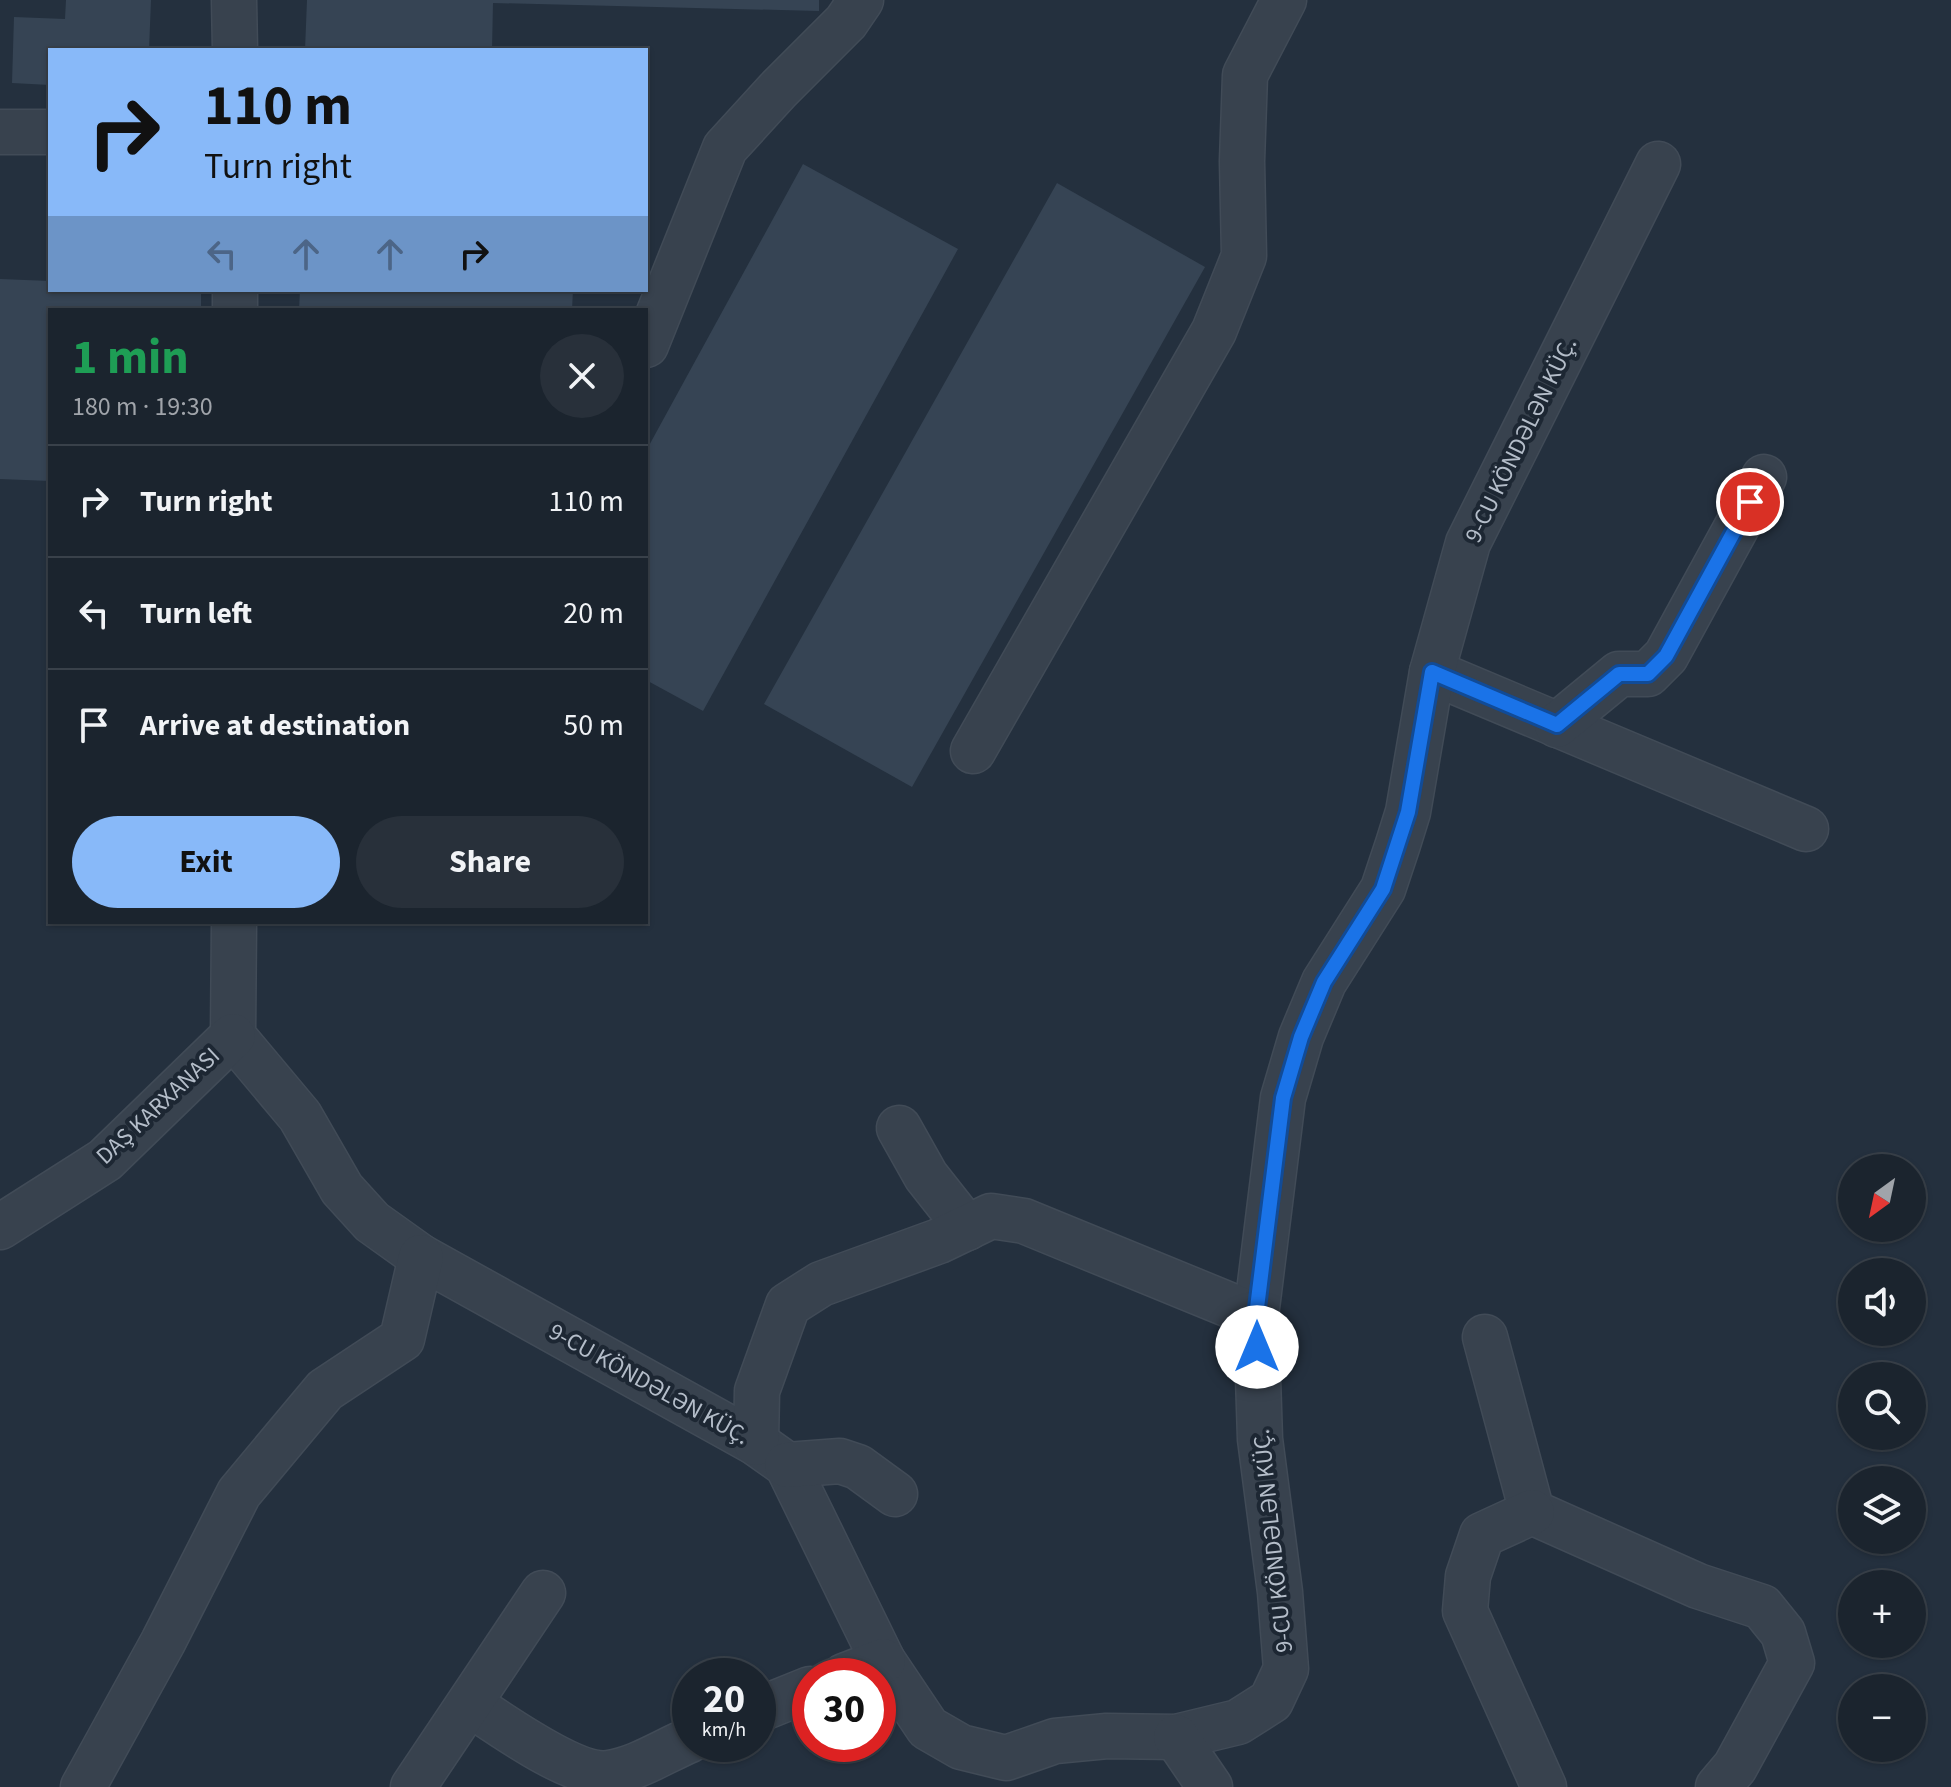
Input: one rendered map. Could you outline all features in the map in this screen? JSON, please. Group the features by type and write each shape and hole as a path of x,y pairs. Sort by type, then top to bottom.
{"street":[{"path":"234,0 235,48"},
{"path":"648,340 725,148 846,22 861,0"},
{"path":"973,751 1214,331 1244,256 1242,161 1245,75 1284,0"},
{"path":"0,132 48,132"},
{"name":"9-CU KÖNDƏLƏN KÜÇ.","path":"896,1698 928,1728 1012,1773 1055,1741 1107,1736 1176,1737 1238,1722 1271,1701 1286,1669 1280,1592 1260,1439 1256,1316 1283,1098 1301,1037 1324,982 1383,889 1408,812 1432,672 1468,543 1658,164"},
{"path":"1557,725 1619,674 1648,674 1666,656 1764,477"},
{"path":"1432,672 1806,829"},
{"path":"0,1227 105,1160 233,1036 234,924"},
{"name":"9-CU KÖNDƏLƏN KÜÇ.","path":"233,1036 300,1116 342,1189 372,1222 421,1257 772,1454 860,1658"},
{"path":"899,1128 926,1176 967,1228"},
{"path":"895,1494 858,1467 840,1461 772,1454 757,1391 788,1305 821,1284 939,1241 991,1216 1024,1221 1256,1316"},
{"path":"83,1787 163,1642 239,1493 325,1390 402,1339 421,1257"},
{"path":"1485,1337 1532,1512"},
{"path":"1544,1787 1465,1611 1468,1576 1482,1535 1532,1512 1698,1586 1762,1607 1783,1633 1792,1663 1735,1767 1718,1787"},
{"path":"413,1787 543,1593"},
{"path":"470,1704 526,1740 592,1773 606,1774 628,1769 672,1748"},
{"path":"1176,1737 1210,1787"}],"building":[{"path":"66,0 151,0 149,48 48,48 48,85 12,83 14,17 65,19"},
{"path":"307,0 819,0 819,11 493,3 492,48 305,48"},
{"path":"803,164 958,249 703,711 648,681 648,447"},
{"path":"1057,183 1205,267 912,787 764,704"},
{"path":"0,279 48,281 48,292 201,292 201,308 48,308 48,481 0,479"},
{"path":"300,292 573,292 572,308 299,308"}],"route":[{"path":"1257,1347 1256,1316 1283,1098 1301,1037 1324,982 1383,889 1408,812 1432,672 1557,725 1619,674 1648,674 1666,656 1750,502"}]}
